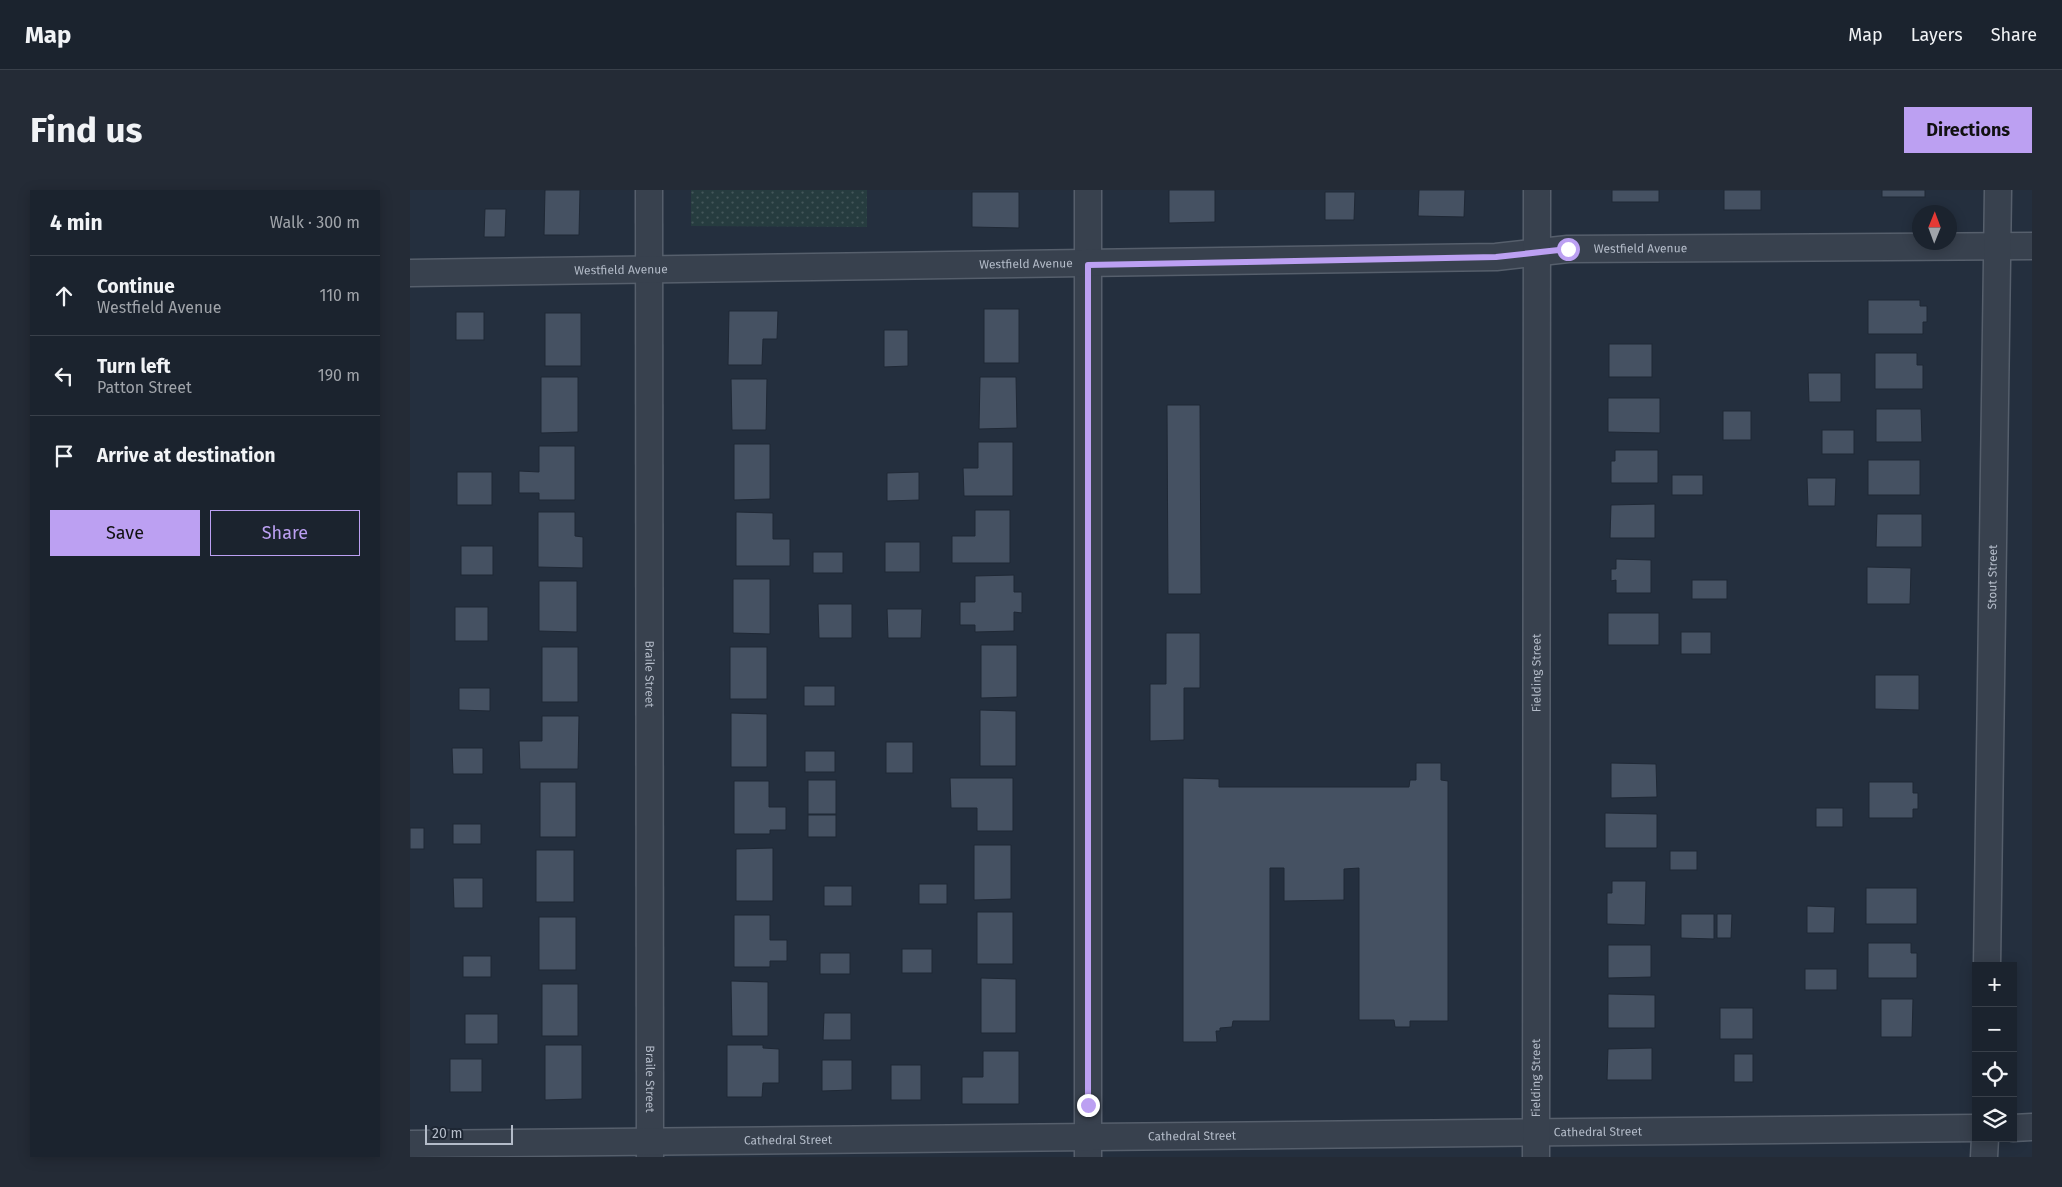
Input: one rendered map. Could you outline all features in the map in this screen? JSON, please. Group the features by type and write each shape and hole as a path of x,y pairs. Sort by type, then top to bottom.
{"street":[{"name":"Braile Street","path":"649,190 649,1149"},
{"path":"1088,190 1088,1147"},
{"name":"Fielding Street","path":"1536,190 1536,1145"},
{"name":"Stout Street","path":"1987,962 1998,190"},
{"name":"Westfield Avenue","path":"410,273 1088,265 1496,257 1568,249 2032,246"},
{"path":"2017,1128 2032,1127"},
{"name":"Cathedral Street","path":"410,1144 649,1149 1536,1145 1972,1128"},
{"path":"1984,1142 1984,1157"}],"green space":[{"path":"691,190 867,190 867,227 691,226"}],"building":[{"path":"545,190 580,190 579,235 544,235"},
{"path":"1169,190 1215,190 1215,222 1169,223"},
{"path":"1419,190 1465,190 1464,217 1418,216"},
{"path":"1612,190 1659,190 1659,202 1612,202"},
{"path":"1724,190 1761,190 1761,210 1724,210"},
{"path":"1882,190 1925,190 1925,197 1882,197"},
{"path":"972,192 1019,192 1019,228 972,227"},
{"path":"1325,192 1355,192 1354,220 1325,220"},
{"path":"485,209 506,209 505,237 484,237"},
{"path":"1868,300 1920,300 1920,306 1927,306 1927,322 1923,322 1923,334 1868,334"},
{"path":"984,309 1019,309 1019,363 984,363"},
{"path":"729,311 778,311 777,339 763,339 762,365 728,365"},
{"path":"456,312 484,312 484,340 456,340"},
{"path":"545,313 581,313 581,366 545,366"},
{"path":"884,330 908,330 908,366 884,367"},
{"path":"1609,344 1652,344 1652,377 1609,377"},
{"path":"1875,353 1917,353 1917,365 1923,365 1923,389 1875,389"},
{"path":"1808,373 1841,373 1841,402 1809,402"},
{"path":"541,377 578,377 578,432 541,433"},
{"path":"980,377 1016,377 1017,428 979,429"},
{"path":"731,379 767,379 766,430 732,430"},
{"path":"1608,398 1660,398 1660,433 1608,432"},
{"path":"1167,405 1200,405 1201,594 1168,594"},
{"path":"1876,409 1921,409 1922,442 1876,442"},
{"path":"1723,411 1751,411 1751,440 1723,440"},
{"path":"1822,430 1854,430 1854,454 1822,454"},
{"path":"978,442 1013,442 1013,496 964,496 963,468 978,468"},
{"path":"734,444 770,444 770,499 734,500"},
{"path":"539,446 575,446 575,500 539,500 539,493 519,493 519,471 539,472"},
{"path":"1615,450 1658,450 1658,483 1611,483 1611,461 1615,461"},
{"path":"1868,460 1920,460 1920,495 1868,495"},
{"path":"457,472 492,472 492,505 457,505"},
{"path":"919,472 919,500 887,501 887,473"},
{"path":"1672,475 1703,475 1703,495 1672,495"},
{"path":"1807,478 1836,478 1835,506 1808,506"},
{"path":"1655,504 1655,538 1610,538 1611,505"},
{"path":"975,510 1010,510 1010,563 952,563 952,536 975,536"},
{"path":"538,512 575,512 575,536 583,537 583,568 538,567"},
{"path":"736,512 773,513 773,539 790,539 790,566 736,566"},
{"path":"1877,514 1922,514 1922,547 1876,547"},
{"path":"885,542 920,542 920,572 885,572"},
{"path":"461,546 493,546 493,575 461,575"},
{"path":"813,552 843,552 843,573 813,573"},
{"path":"1616,559 1651,560 1651,593 1616,593 1616,580 1611,581 1611,569 1616,569"},
{"path":"1867,567 1911,568 1910,604 1867,604"},
{"path":"1014,575 1014,592 1022,592 1022,613 1014,612 1014,631 975,632 975,625 960,625 960,602 975,602 975,576"},
{"path":"733,579 770,579 770,634 733,633"},
{"path":"1692,580 1727,580 1727,599 1692,599"},
{"path":"539,581 577,581 577,632 539,631"},
{"path":"818,604 852,604 852,638 819,638"},
{"path":"455,607 488,607 488,641 455,641"},
{"path":"887,609 922,609 921,638 888,638"},
{"path":"1608,613 1659,613 1659,645 1608,645"},
{"path":"1681,632 1711,632 1711,654 1681,654"},
{"path":"1166,633 1200,633 1200,688 1184,688 1184,740 1150,741 1150,684 1166,684"},
{"path":"981,645 1017,645 1017,697 981,698"},
{"path":"542,647 578,647 578,702 542,702"},
{"path":"730,647 767,647 767,699 730,699"},
{"path":"1875,675 1919,675 1919,710 1875,709"},
{"path":"804,686 835,686 835,706 804,706"},
{"path":"459,688 490,688 490,711 459,710"},
{"path":"980,710 1016,711 1016,766 980,766"},
{"path":"731,713 767,714 767,767 731,767"},
{"path":"542,716 579,716 578,769 520,769 519,741 542,741"},
{"path":"886,742 913,742 913,773 886,773"},
{"path":"452,748 483,748 483,774 453,774"},
{"path":"805,751 835,751 835,772 805,772"},
{"path":"1416,763 1441,763 1441,780 1448,781 1448,1021 1410,1021 1410,1027 1395,1027 1394,1020 1359,1020 1359,868 1344,869 1344,900 1284,901 1284,868 1270,868 1270,1021 1233,1021 1232,1027 1220,1028 1220,1031 1216,1031 1217,1042 1183,1042 1183,778 1219,779 1219,787 1409,787 1410,780 1416,780"},
{"path":"1611,763 1656,764 1657,797 1611,798"},
{"path":"950,778 1013,778 1013,831 977,831 977,808 951,808"},
{"path":"808,780 836,780 836,814 808,814"},
{"path":"734,781 769,781 769,807 786,807 786,830 770,830 770,834 734,834"},
{"path":"540,782 576,782 576,837 540,837"},
{"path":"1869,782 1913,782 1913,793 1918,793 1918,809 1913,809 1913,818 1869,818"},
{"path":"1816,808 1843,808 1843,827 1816,827"},
{"path":"1605,813 1657,814 1657,848 1605,848"},
{"path":"808,815 836,815 836,837 808,837"},
{"path":"453,824 481,824 481,844 453,844"},
{"path":"410,828 424,828 424,849 410,849"},
{"path":"974,845 1011,845 1011,899 974,900"},
{"path":"773,848 773,901 736,901 736,849"},
{"path":"536,850 574,850 574,902 536,902"},
{"path":"1670,851 1697,851 1697,870 1670,870"},
{"path":"453,878 483,878 483,908 454,908"},
{"path":"1612,881 1646,881 1645,925 1607,924 1607,893 1612,893"},
{"path":"919,884 947,884 947,904 919,904"},
{"path":"824,886 852,886 852,906 824,906"},
{"path":"1866,888 1917,888 1917,924 1866,924"},
{"path":"1807,906 1835,907 1834,933 1807,933"},
{"path":"977,912 1013,912 1013,964 977,964"},
{"path":"1681,914 1714,914 1714,939 1681,938"},
{"path":"1717,914 1732,914 1731,938 1717,938"},
{"path":"734,915 770,915 770,940 787,940 787,961 770,961 770,967 734,967"},
{"path":"539,917 576,917 576,970 539,970"},
{"path":"1868,943 1911,943 1911,953 1917,953 1917,978 1868,978"},
{"path":"1608,945 1651,945 1651,977 1608,978"},
{"path":"902,949 932,949 932,973 902,973"},
{"path":"820,953 850,953 850,974 820,974"},
{"path":"463,956 491,956 491,977 463,977"},
{"path":"1805,969 1837,969 1837,990 1805,990"},
{"path":"981,978 1016,979 1016,1033 981,1033"},
{"path":"731,981 768,982 768,1036 732,1036"},
{"path":"542,984 578,984 578,1036 542,1036"},
{"path":"1608,994 1655,995 1655,1028 1608,1028"},
{"path":"1881,999 1913,999 1912,1037 1881,1037"},
{"path":"1720,1008 1753,1008 1753,1039 1720,1039"},
{"path":"824,1013 851,1013 851,1040 823,1040"},
{"path":"465,1014 498,1014 498,1044 465,1044"},
{"path":"545,1045 582,1045 582,1099 545,1100"},
{"path":"727,1045 763,1045 763,1048 779,1049 779,1083 763,1083 762,1097 727,1097"},
{"path":"1652,1048 1652,1080 1607,1080 1608,1049"},
{"path":"983,1051 1019,1051 1019,1104 962,1104 962,1077 983,1077"},
{"path":"1734,1054 1753,1054 1753,1082 1734,1082"},
{"path":"450,1059 482,1059 482,1092 450,1092"},
{"path":"822,1060 852,1060 852,1090 822,1091"},
{"path":"891,1065 921,1065 921,1100 891,1100"}],"route":[{"path":"1088,1105 1088,265 1496,257 1568,249"}]}
